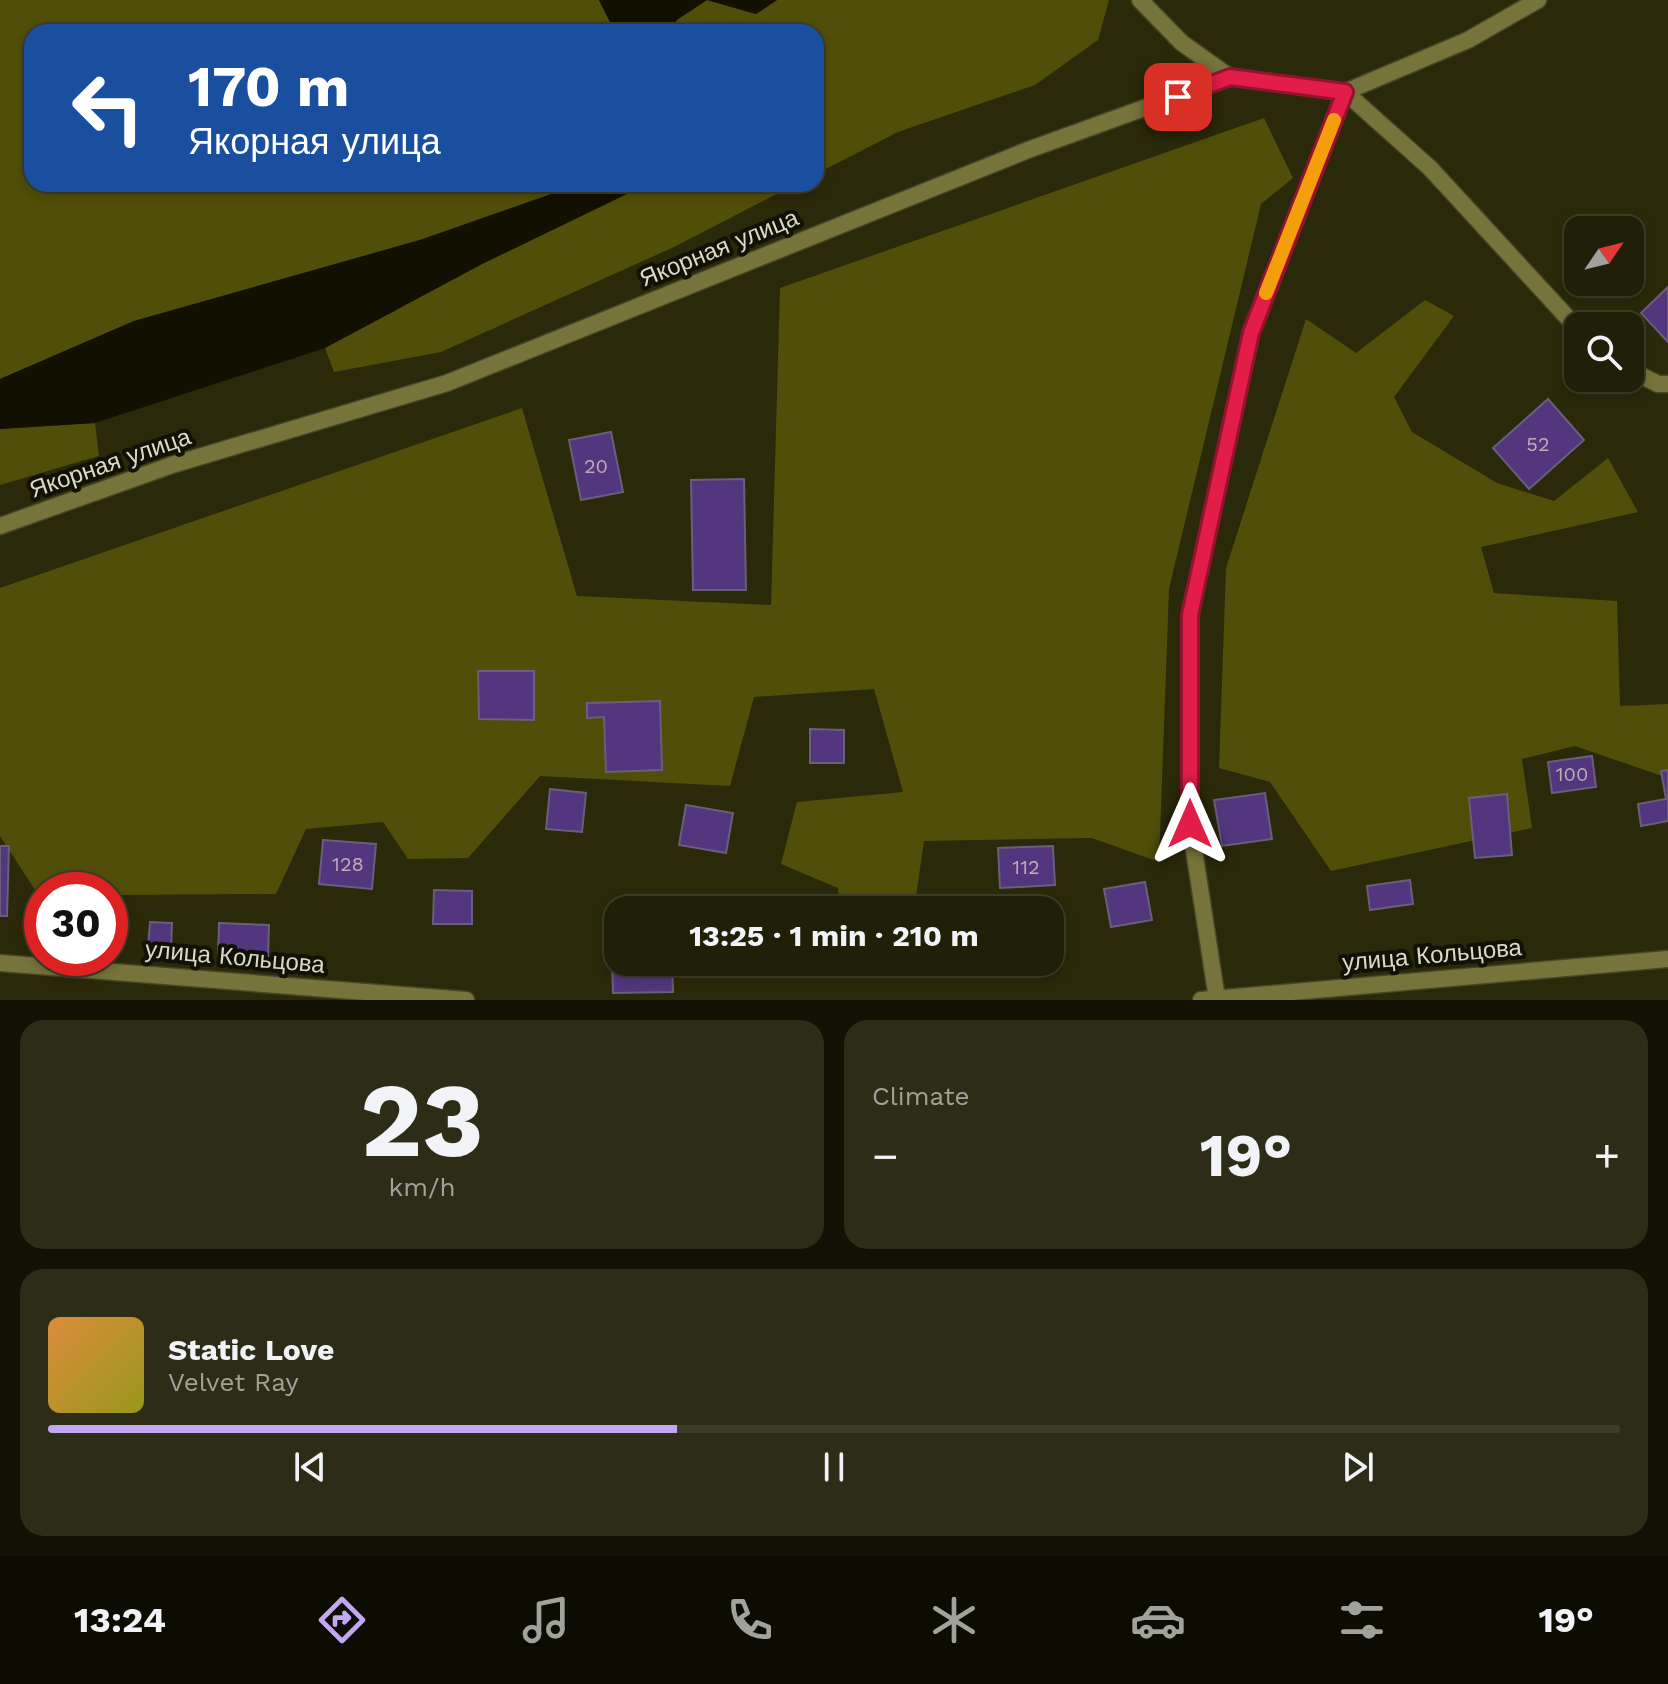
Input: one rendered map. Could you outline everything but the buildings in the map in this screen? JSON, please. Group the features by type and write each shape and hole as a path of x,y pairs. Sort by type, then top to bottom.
{"street":[{"path":"1140,0 1182,43 1230,77"},
{"path":"1217,999 1190,824 1190,615 1251,333 1345,92 1468,40 1538,0"},
{"name":"Якорная улица","path":"0,526 172,465 447,383 1028,150 1230,77 1345,92"},
{"path":"1345,92 1430,168 1564,314"},
{"path":"1644,376 1663,384"},
{"name":"улица Кольцова","path":"1201,1000 1668,959"},
{"name":"улица Кольцова","path":"0,963 466,1000"}],"shaded area":[{"path":"0,0 599,0 611,24 24,24 24,192 557,192 420,240 134,321 0,379"},
{"path":"599,0 707,0 676,20 676,24 611,24"},
{"path":"707,0 756,14 777,0 1109,0 1098,40 1035,85 898,132 824,170 824,24 676,24"},
{"path":"707,0 777,0 756,14"},
{"path":"1264,118 1293,178 1261,204 1169,589 1159,862 1092,838 924,841 916,896 839,896 838,888 781,864 797,802 903,792 874,689 754,697 730,786 540,776 468,858 408,859 383,822 306,829 276,894 128,895 128,872 24,873 0,836 0,588 522,408 577,596 771,605 780,288"},
{"path":"557,192 631,192 482,264 325,348 95,423 0,429 0,379 134,321 420,240"},
{"path":"631,192 781,192 674,247 441,352 334,372 325,348 482,264"},
{"path":"1425,300 1454,316 1394,397 1412,432 1497,483 1554,501 1608,458 1638,512 1481,547 1494,593 1617,601 1620,706 1668,704 1668,778 1575,746 1522,759 1532,828 1331,871 1270,782 1219,768 1226,568 1306,319 1356,353"},
{"path":"95,423 99,456 0,485 0,429"}],"slow traffic":[{"path":"1266,293 1334,120"}],"route":[{"path":"1178,97 1230,77 1345,92 1251,333 1190,615 1190,824"}]}
